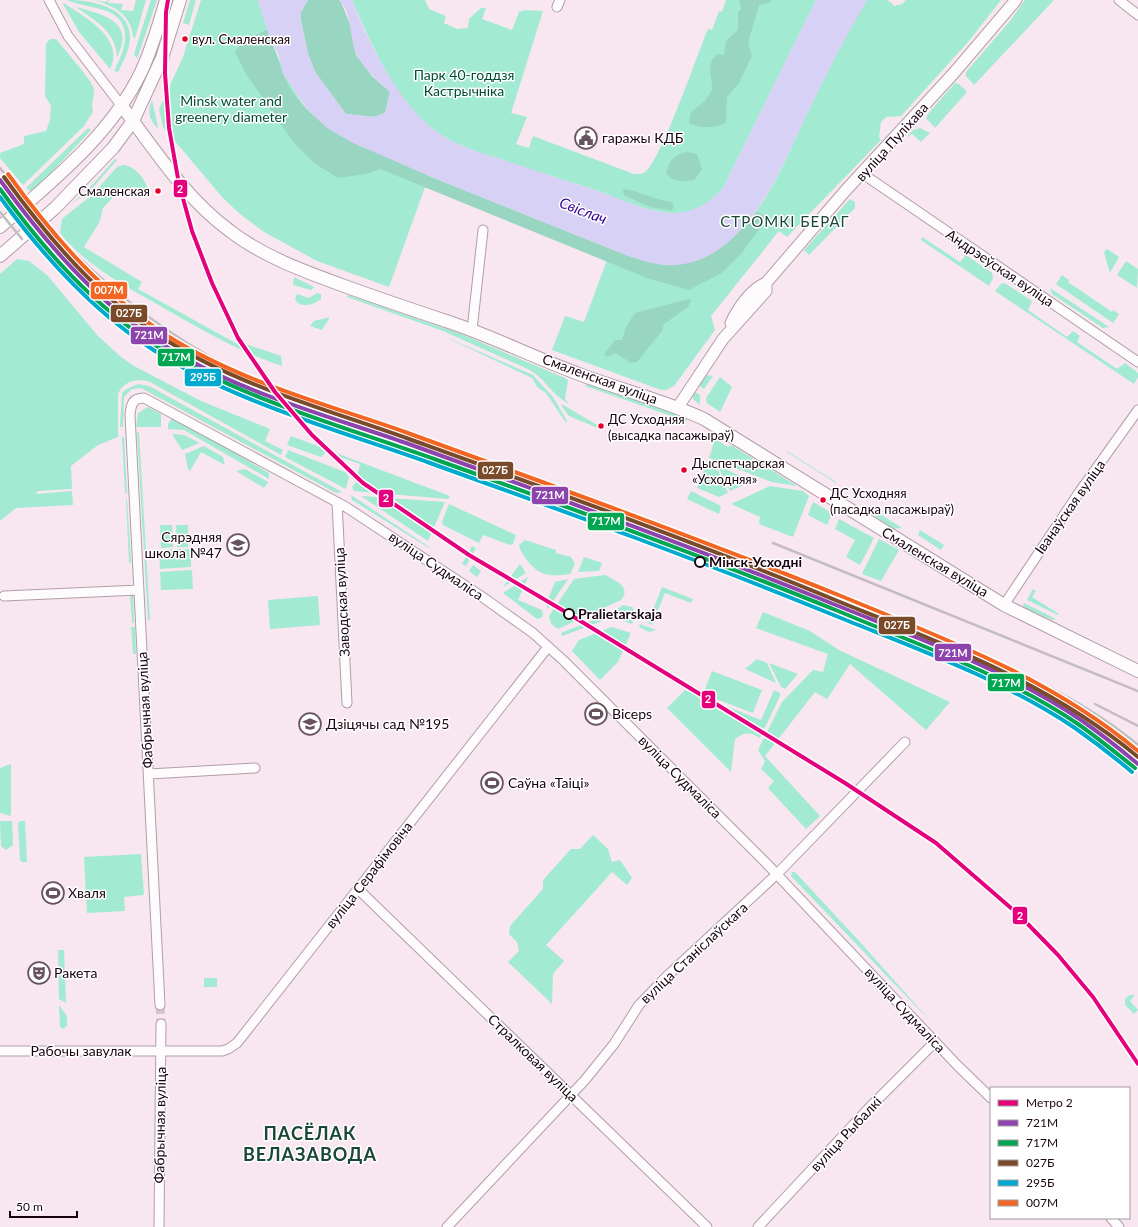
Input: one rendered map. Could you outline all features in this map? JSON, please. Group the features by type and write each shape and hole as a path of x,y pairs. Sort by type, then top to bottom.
{"main road":[{"path":"0,227 72,161 121,105 145,63 166,0"},
{"path":"0,256 55,208 113,148 133,121 160,63 180,0"},
{"name":"Смаленская вуліца","path":"121,105 174,177 203,208 230,232 279,260 312,274 472,330 579,374 678,407 718,427 905,545 1004,605 1138,670"}],"street":[{"path":"49,0 68,36 121,105"},
{"name":"вуліца Пуліхава","path":"678,407 723,339 734,317 746,300 758,286 766,287 824,215 863,174 958,68 1016,0"},
{"path":"1118,0 1138,15"},
{"name":"Андрэеўская вуліца","path":"863,174 1138,362"},
{"path":"472,330 483,230"},
{"name":"вуліца Судмаліса","path":"130,415 131,405 134,401 138,398 144,398 337,502 481,596 533,633 777,874 935,1042 990,1097"},
{"name":"Іванаўская вуліца","path":"1004,605 1080,491 1138,410"},
{"name":"Фабрычная вуліца","path":"130,415 160,1005"},
{"name":"Заводская вуліца","path":"337,502 347,703"},
{"path":"4,596 139,590"},
{"name":"вуліца Серафімовіча","path":"162,1051 222,1051 237,1043 548,647"},
{"name":"вуліца Станіслаўскага","path":"447,1227 571,1095 614,1044 644,1000 672,970 730,920 777,874 905,742"},
{"path":"149,774 255,768"},
{"name":"Стралковая вуліца","path":"358,889 707,1227"},
{"name":"Фабрычная вуліца","path":"159,1227 162,1051 161,1024"},
{"name":"вуліца Рыбалкі","path":"758,1227 870,1108 935,1042"},
{"name":"Рабочы завулак","path":"0,1051 162,1051"},
{"path":"1112,1219 1119,1227"}],"green space":[{"path":"67,0 77,0 98,4 118,13 125,20 129,29 130,40 124,60 118,72 114,71 124,47 125,39 125,31 122,24 117,17 109,12"},
{"path":"93,0 106,2 109,0 108,3 123,4 121,10 133,11 136,0 146,0 135,38 133,37 129,22 120,12 114,8"},
{"path":"151,0 157,0 137,59 134,54"},
{"path":"190,0 196,0 189,25 183,23"},
{"name":"Minsk water and greenery diameter","path":"201,0 258,0 281,64 289,81 307,109 317,119 343,137 429,176 389,287 317,261 264,232 240,214 222,197 163,127 159,109 183,57"},
{"path":"308,0 339,0 341,2 352,29 356,55 372,76 390,92 385,113 374,117 346,114 315,72 308,54 301,21 301,12"},
{"name":"Парк 40-годдзя Кастрычніка","path":"352,0 425,0 429,9 446,16 444,23 457,29 468,28 469,19 481,8 486,8 482,19 512,30 519,12 525,10 543,11 511,113 527,117 516,144 529,148 533,136 634,174 641,174 645,172 652,164 660,148 679,105 708,29 712,30 719,11 722,12 726,0 816,0 723,188 707,203 695,209 681,213 673,213 654,211 478,152 459,145 442,136 420,118 396,87 376,53"},
{"path":"739,0 772,0 769,3 759,5 748,43 752,56 739,83 727,97 726,122 713,127 693,125 689,123 691,112 705,101 712,90 710,71 711,62 718,54 724,55 726,41 738,30 738,12 741,10"},
{"path":"867,0 887,0 893,4 893,6 902,4 906,0 1001,0 969,41 901,116 886,117 881,122 879,137 881,140 787,237 779,231 711,316 715,330 674,386 666,390 661,390 552,350 565,316 584,322 607,260 614,250 646,262 666,265 693,261 717,251 737,234 755,214 783,166 827,73"},
{"path":"1025,0 1054,0 974,85 966,76 966,72 1010,21"},
{"path":"62,2 91,21 107,38 112,47 113,58 110,69 79,32"},
{"path":"76,7 105,16 119,27 122,35 122,45 117,57 116,48 109,33 97,22"},
{"path":"267,30 287,83 292,92 314,116 340,135 429,176 626,255 647,261 684,263 714,251 729,241 757,211 767,218 741,254 722,273 689,290 647,278 380,169 366,174 338,178 314,163 294,143 246,74 235,52 244,40"},
{"path":"50,39 56,39 91,83 94,90 92,105 93,112 84,126 23,185 0,158 0,153 24,144 24,136 46,131 50,120 51,106 45,96 46,44"},
{"path":"955,83 959,84 967,92 935,128 926,118"},
{"path":"152,100 157,128 152,121 149,111"},
{"path":"88,128 91,130 40,185 32,192 26,188"},
{"path":"920,128 930,133 921,142 912,134 907,137 913,130"},
{"path":"687,152 697,154 702,169 694,180 682,181 672,179 666,173 671,161 675,157"},
{"path":"115,159 117,160 89,192 68,206 86,192"},
{"path":"123,165 132,168 139,174 145,182 148,191 133,187 117,193 103,208 100,221 84,247 142,282 138,289 241,346 243,343 281,356 282,366 224,342 125,286 84,257 60,233 62,219 93,194 117,167"},
{"path":"623,189 672,202 674,208 670,211 655,208 635,201 624,195"},
{"path":"850,199 855,202 855,208 809,255 804,250"},
{"path":"922,237 960,262 966,255 992,273 993,278 989,286 921,240"},
{"path":"1107,249 1119,257 1110,273 1104,252"},
{"path":"17,259 29,261 47,275 98,336 121,357 134,366 201,401 270,429 265,441 283,450 281,455 150,382 140,380 131,382 127,383 118,394 118,437 98,445 71,466 72,489 38,491 35,494 72,491 73,505 16,508 0,521 0,274"},
{"path":"1126,261 1138,269 1137,288 1117,275"},
{"path":"1062,275 1069,280 1068,282 1112,312 1113,310 1119,314 1113,323 1056,284"},
{"path":"294,277 314,287 311,290 293,285"},
{"path":"1002,283 1006,284 1032,301 1028,310 1067,337 1073,331 1080,336 1077,342 1117,369 1125,363 1138,373 1138,377 1134,384 995,291"},
{"path":"1050,288 1109,327 1103,328 1052,294"},
{"path":"317,293 321,294 321,299 308,305 301,304 295,299 297,294 309,298"},
{"path":"348,295 461,334 565,378 568,380 565,399 569,404 557,396 530,370 443,331 347,297"},
{"path":"689,299 691,300 688,307 664,324 662,331 637,362 631,363 616,353 607,357 604,354 615,340 622,340 626,327 635,313"},
{"path":"330,317 322,330 310,326 314,321"},
{"path":"441,335 533,375 553,397 567,421 566,423 546,393 537,387 532,378"},
{"path":"707,375 713,376 704,389 698,385"},
{"path":"720,377 732,387 720,412 707,403 706,398"},
{"path":"589,382 687,417 688,419 686,421 585,386"},
{"path":"138,384 149,386 342,492 336,493 141,388 132,389 124,397 123,427 120,427 122,393"},
{"path":"693,391 700,395 700,405 693,399"},
{"path":"561,405 599,426 598,428 569,416"},
{"path":"148,407 161,414 161,427 136,427 138,413"},
{"path":"172,418 175,418 269,473 269,479 184,430 168,429 168,424"},
{"path":"137,432 139,432 150,620 148,620"},
{"path":"172,434 184,435 200,443 182,450"},
{"path":"291,436 450,496 448,499 354,491 352,487 356,482 360,464 326,452 321,457 287,445"},
{"path":"122,437 124,437 127,493 125,493"},
{"path":"715,439 728,447 731,445 797,486 772,482 709,458"},
{"path":"204,446 223,457 225,465 201,452 190,471 188,469 185,454"},
{"path":"288,450 345,472 349,477 346,489 285,457"},
{"path":"787,452 836,482 836,483"},
{"path":"707,462 716,466 728,493 719,497 697,488"},
{"path":"718,466 752,481 730,491"},
{"path":"245,469 268,482 264,488 236,471"},
{"path":"770,486 803,491 809,496 793,537 759,524 760,517 731,504"},
{"path":"691,491 721,506 719,514 687,499"},
{"path":"351,495 429,547 429,548 352,500"},
{"path":"361,496 445,502 428,541"},
{"path":"127,499 131,563 129,563"},
{"path":"813,502 832,513 827,525 808,515"},
{"path":"449,504 516,535 513,544 510,545 483,535 479,543 443,525 442,522"},
{"path":"869,507 902,528 894,529 867,511"},
{"path":"839,519 874,538 860,565 846,557 855,540 835,529"},
{"path":"160,525 172,525 173,547 161,548"},
{"path":"176,525 188,525 188,547 177,547"},
{"path":"920,530 944,545 941,550 918,535"},
{"path":"879,539 899,550 881,581 862,574"},
{"path":"525,540 556,550 556,553 571,557 575,564 570,574 550,575 535,569 520,549 519,545"},
{"path":"472,546 476,548 466,566 462,564"},
{"path":"191,549 191,567 160,569 159,550"},
{"path":"584,557 602,563 599,571 578,572"},
{"path":"520,564 526,573 503,587"},
{"path":"473,565 481,571 477,577 469,571"},
{"path":"192,570 193,589 161,590 160,572"},
{"path":"605,575 621,584 625,591 621,600 558,629 551,624 549,616 574,579"},
{"path":"528,577 518,600 542,610 543,615 541,618 537,619 503,593"},
{"path":"568,579 548,609 546,604 555,582"},
{"path":"662,587 693,599 691,603 665,593 652,625 648,623"},
{"path":"1033,589 1036,591 1032,597 1059,614 1058,615 1027,600"},
{"path":"130,594 133,594 134,623 132,623"},
{"path":"318,596 320,625 270,629 268,600"},
{"path":"1024,603 1056,619 1052,620 1023,607"},
{"path":"623,605 632,607 635,617 616,610"},
{"path":"613,612 633,620 632,624 613,617 562,636 561,633"},
{"path":"763,612 810,631 839,650 950,702 926,730 850,664 827,699 815,692 765,756 820,816 806,829 768,788 774,781 761,769 765,761 758,750 782,702 813,670 823,672 828,654 756,628"},
{"path":"640,624 656,630 649,632 639,627"},
{"path":"131,627 135,627 136,654 133,654"},
{"path":"612,627 631,633 618,662 600,680 572,651 579,640"},
{"path":"757,659 767,663 776,683 745,669"},
{"path":"769,663 798,674 785,689 781,687"},
{"path":"712,671 762,690 753,713 703,694"},
{"path":"685,690 761,720 774,690 780,693 780,696 760,738 747,734 735,739 731,772 667,708"},
{"path":"11,764 11,816 0,813 0,768"},
{"path":"0,821 12,821 13,845 6,850 1,846"},
{"path":"25,821 27,862 22,862 20,860 18,823"},
{"path":"593,835 608,849 612,862 620,860 632,878 627,885 612,872 546,945 564,961 553,974 552,1004 508,962 519,951 517,942 509,934 510,926 543,889 543,880 571,849 580,849"},
{"path":"141,854 144,895 124,897 125,911 87,913 84,857"},
{"path":"792,872 795,872 933,1024 791,876"},
{"path":"58,950 64,950 66,1003 59,999"},
{"path":"204,978 217,978 217,987 204,987"},
{"path":"1129,995 1135,995 1130,1001 1138,1010 1134,1014 1125,1005 1125,999"},
{"path":"59,1005 67,1016 67,1025 64,1029 60,1027"}],"water":[{"name":"Свіслач","path":"258,0 308,0 301,12 301,21 308,54 315,72 346,114 374,117 385,113 390,92 368,70 357,55 347,12 339,0 352,0 375,52 396,87 408,104 421,118 442,136 459,145 478,152 598,191 635,205 654,211 681,213 695,209 707,203 723,188 816,0 867,0 813,101 770,190 754,214 736,235 715,252 691,262 664,265 626,255 429,176 353,143 327,128 308,110 283,74 279,56 267,30"}],"tunnel":[{"path":"160,1005 161,1024"}],"railway":[{"path":"0,168 49,227 104,280 133,305 164,327 229,367 245,375 479,459 980,656 1013,670 1078,703 1109,723 1138,745"},
{"path":"0,212 22,239"},
{"path":"773,543 1138,691"},
{"path":"1095,704 1138,726"}],"metro line":[{"name":"2","path":"168,0 166,12 165,73 169,128 179,184 192,231 212,283 238,338 275,392 312,435 363,483 469,555 569,614 845,783 936,843 1019,915 1058,955 1093,997 1138,1064"}],"transit line":[{"name":"007М","path":"8,174 60,241 99,282 120,301 166,335 222,366 282,390 405,432 624,512 787,574 919,628 996,662 1033,681 1070,702 1105,725 1138,751"},
{"name":"027Б","path":"4,177 39,223 96,285 139,322 191,355 251,383 625,518 787,580 957,650 1033,687 1069,708 1104,731 1138,757"},
{"name":"721М","path":"0,180 35,226 92,289 136,326 187,359 248,388 279,400 406,443 614,519 718,558 954,653 1051,701 1088,725 1138,764"},
{"name":"717М","path":"0,189 34,234 92,296 136,332 191,366 259,397 295,411 537,496 738,571 961,662 1021,690 1050,706 1085,729 1135,768"},
{"name":"295Б","path":"0,197 16,219 70,282 90,301 132,336 186,369 219,386 289,414 430,463 685,556 928,653 989,680 1047,710 1104,749 1132,772"}],"place":[{"name":"вул. Смаленская","path":"185,39"},
{"name":"гаражы КДБ","path":"586,138"},
{"name":"Смаленская","path":"158,191"},
{"name":"ДС Усходняя (высадка пасажыраў)","path":"601,426"},
{"name":"Дыспетчарская «Усходняя»","path":"684,470"},
{"name":"ДС Усходняя (пасадка пасажыраў)","path":"823,500"},
{"name":"Сярэдняя школа №47","path":"238,545"},
{"name":"Мінск-Усходні","path":"700,562"},
{"name":"Pralietarskaja","path":"569,614"},
{"name":"Biceps","path":"596,714"},
{"name":"Дзіцячы сад №195","path":"310,724"},
{"name":"Саўна «Таіці»","path":"492,783"},
{"name":"Хваля","path":"53,893"},
{"name":"Ракета","path":"39,973"}],"district":[{"name":"СТРОМКІ БЕРАГ","path":"785,222"},
{"name":"ПАСЁЛАК ВЕЛАЗАВОДА","path":"310,1144"}]}
